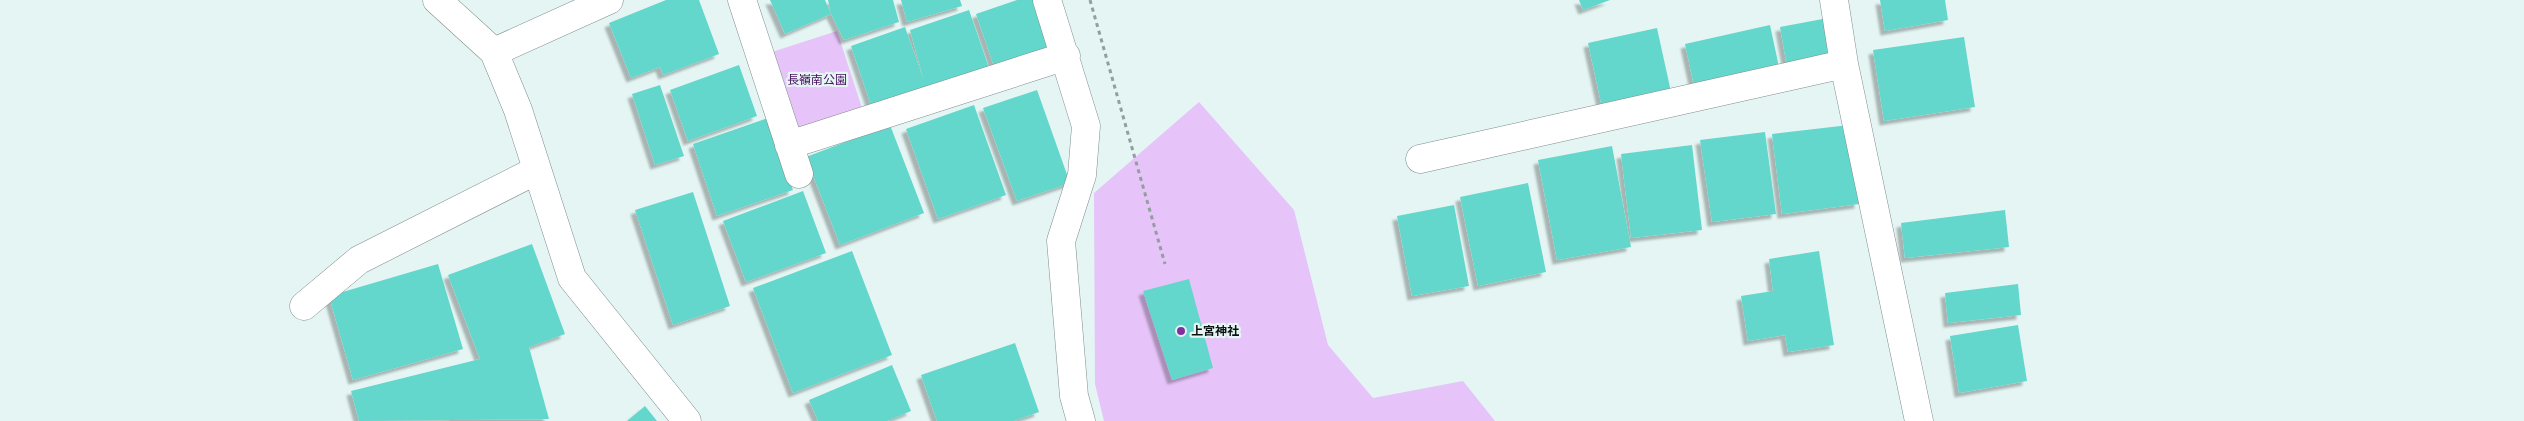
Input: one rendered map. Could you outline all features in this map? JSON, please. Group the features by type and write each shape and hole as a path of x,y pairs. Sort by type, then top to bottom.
{"street":[{"path":"437,0 494,52 518,110 572,278 687,421"},
{"path":"494,52 608,0"},
{"path":"742,0 799,174"},
{"path":"1047,0 1066,56 1086,126 1082,175 1061,241 1074,396 1081,421"},
{"path":"1834,0 1844,64 1919,421"},
{"path":"790,145 1066,56"},
{"path":"1420,159 1844,64"},
{"path":"304,306 359,260 537,170"}],"path":[{"path":"1090,0 1165,264"}],"green space":[{"name":"長嶺南公園","path":"837,31 862,108 796,130 772,52"},
{"path":"1199,102 1294,210 1328,345 1373,398 1463,381 1495,421 1104,421 1095,384 1094,193"}],"building":[{"path":"666,0 699,0 719,54 663,75 660,67 631,78 609,23"},
{"path":"770,0 825,0 831,14 785,34"},
{"path":"828,0 893,0 899,22 844,40 831,14"},
{"path":"901,0 960,0 962,6 907,22"},
{"path":"1017,0 1038,0 1055,49 995,69 976,14"},
{"path":"1579,0 1610,0 1583,10"},
{"path":"1880,0 1945,0 1948,20 1885,31"},
{"path":"969,10 989,68 871,105 851,46 905,27 924,81 910,30"},
{"path":"1828,18 1836,58 1787,66 1780,27"},
{"path":"1770,25 1779,67 1694,85 1685,44"},
{"path":"1657,28 1671,92 1602,107 1588,43"},
{"path":"1964,37 1975,107 1884,121 1873,50"},
{"path":"739,65 757,116 688,141 670,90"},
{"path":"660,85 684,156 655,165 632,94"},
{"path":"1037,90 1070,183 1017,201 983,108"},
{"path":"974,105 1006,195 938,219 906,129"},
{"path":"768,118 793,190 717,216 693,144"},
{"path":"890,125 924,213 840,245 806,157"},
{"path":"1849,125 1859,204 1782,214 1772,134"},
{"path":"1765,132 1776,214 1712,222 1700,140"},
{"path":"1692,145 1702,230 1631,238 1621,154"},
{"path":"1612,146 1631,247 1557,260 1538,160"},
{"path":"1528,183 1546,272 1478,286 1460,197"},
{"path":"803,191 826,253 746,282 723,221"},
{"path":"693,192 730,306 673,325 635,210"},
{"path":"1454,205 1469,286 1412,296 1397,216"},
{"path":"2005,210 2009,247 1905,258 1901,223"},
{"path":"532,244 565,334 529,347 549,419 359,421 351,391 480,359 448,275"},
{"path":"852,251 892,355 793,393 753,288"},
{"path":"1819,251 1834,345 1788,352 1785,335 1748,341 1741,296 1773,291 1769,259"},
{"path":"438,264 463,349 353,380 329,296"},
{"path":"1189,279 1213,368 1172,380 1143,291"},
{"path":"2018,284 2021,315 1948,323 1945,293"},
{"path":"2018,325 2027,381 1959,393 1950,336"},
{"path":"1015,343 1039,412 1014,421 937,421 921,375"},
{"path":"892,365 911,411 887,421 818,421 809,400"},
{"path":"645,406 657,421 627,421"}],"place":[{"name":"上宮神社","path":"1181,331"}]}
